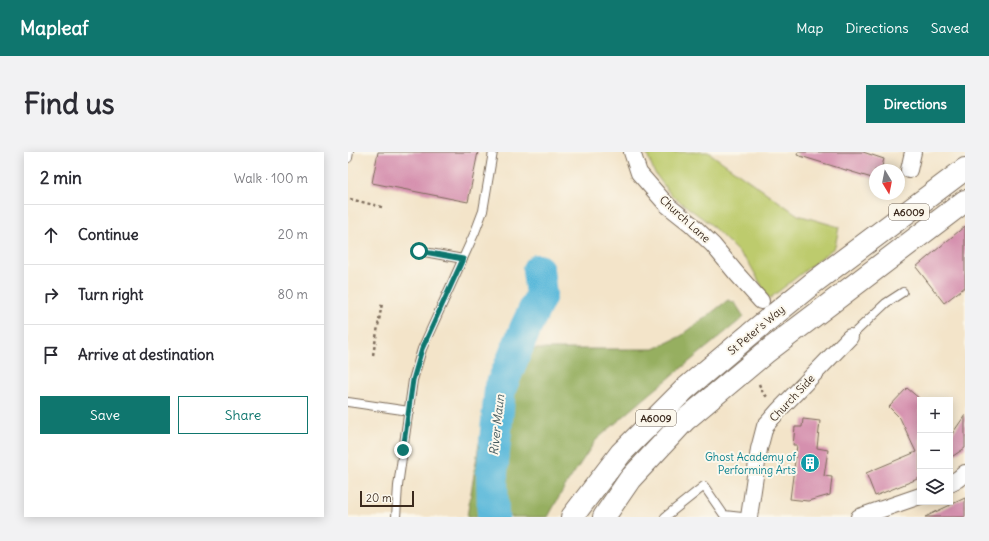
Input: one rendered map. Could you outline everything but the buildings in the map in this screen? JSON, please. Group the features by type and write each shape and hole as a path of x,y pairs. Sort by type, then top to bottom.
{"highway":[{"name":"St Peter's Way","path":"572,517 621,453 685,389 813,283 965,169"},
{"name":"A6009","path":"604,517 630,479 685,420 765,353 965,201"}],"street":[{"name":"Church Lane","path":"632,152 638,173 667,205 691,224 713,245 761,301"},
{"path":"909,170 913,152"},
{"name":"Church Side","path":"749,517 758,449 765,426 850,337"},
{"path":"953,482 965,474"},
{"path":"859,517 917,497"}],"lane":[{"path":"348,158 349,152"},
{"path":"396,517 398,486 413,380 422,349 483,211 493,152"},
{"path":"419,251 463,259"},
{"path":"850,337 886,303 903,292"},
{"path":"348,402 409,411"},
{"path":"666,517 704,486 724,515 742,517"}],"path":[{"path":"350,199 382,207"},
{"path":"374,354 382,303"},
{"path":"757,380 762,391 779,410"}],"green space":[{"path":"646,152 708,152 798,215 839,227 835,247 769,299 749,263 710,224 671,195 654,172"},
{"path":"728,300 735,303 744,317 596,440 564,488 548,517 467,517 479,444 493,382 508,349 654,349 681,336"}],"waterway":[{"name":"River Maun","path":"493,517 492,474 500,389 541,295 538,270"}],"place":[{"name":"Ghost Academy of Performing Arts","path":"810,463"}],"route":[{"path":"403,450 413,380 422,349 463,259 419,251"}]}
